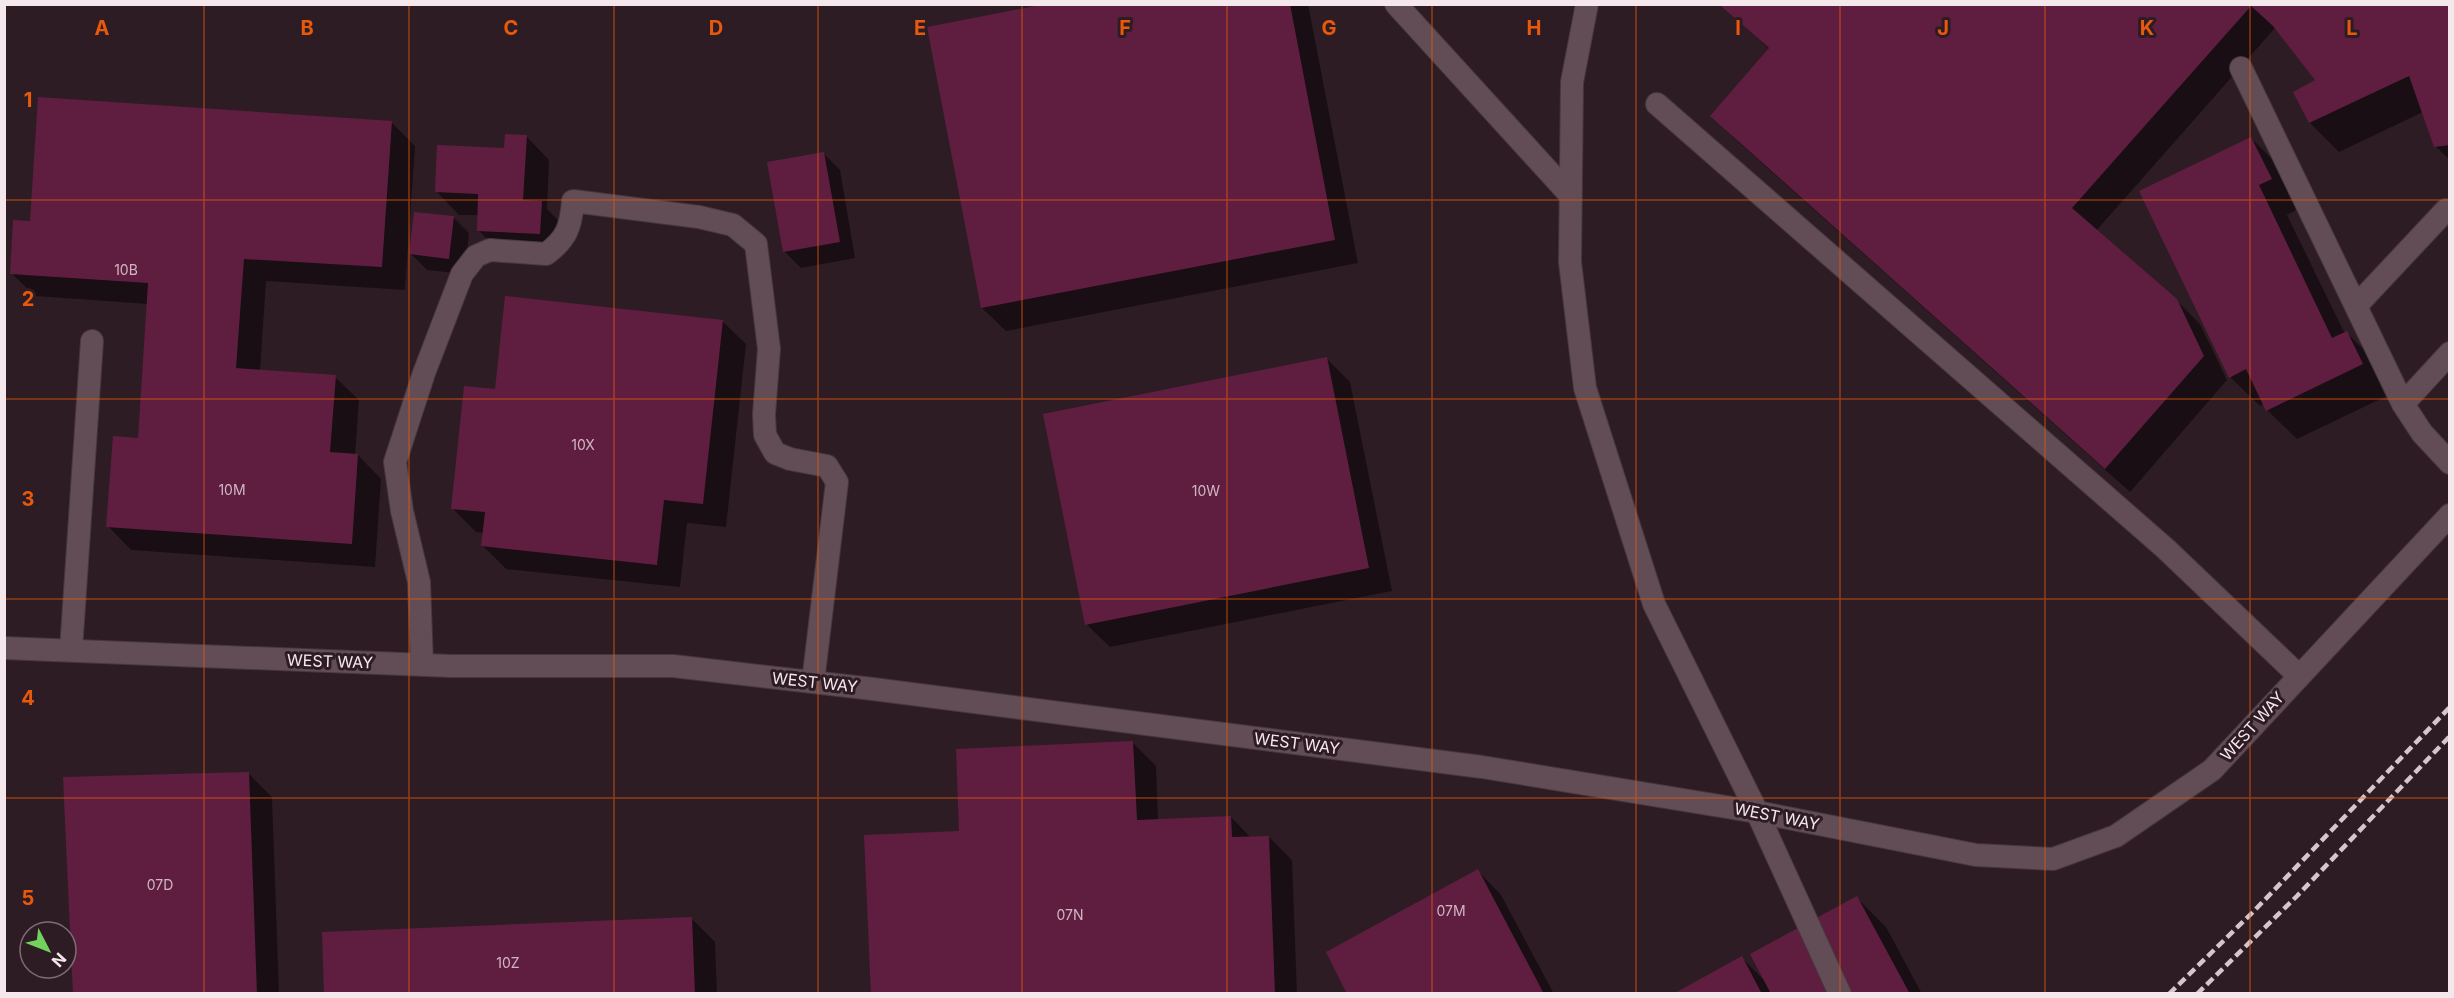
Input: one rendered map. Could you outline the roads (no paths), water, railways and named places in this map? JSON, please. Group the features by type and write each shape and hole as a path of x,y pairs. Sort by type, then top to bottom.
{"lane":[{"path":"1396,4 1571,196"},
{"path":"1587,4 1572,82 1570,262 1584,388 1654,604 1757,812 1840,993"},
{"path":"2241,68 2403,404 2422,433 2450,463"},
{"path":"1657,104 2166,549 2298,675"},
{"path":"422,665 419,582 402,511 395,462 424,373 462,274 476,256 490,250 546,254 561,243 572,220 573,201 699,217 733,225 756,244 770,349 764,414 765,435 775,453 790,459 827,466 837,482 813,682"},
{"path":"2356,306 2445,210 2450,210"},
{"path":"71,650 92,341"},
{"path":"2403,404 2450,354"},
{"name":"WEST WAY","path":"4,648 422,665 673,666 1482,767 1757,812 1976,855 2053,859 2116,836 2212,770 2298,675 2450,515"}],"railway":[{"path":"2169,994 2254,911 2450,707"},
{"path":"2197,994 2297,896 2450,736"}]}
